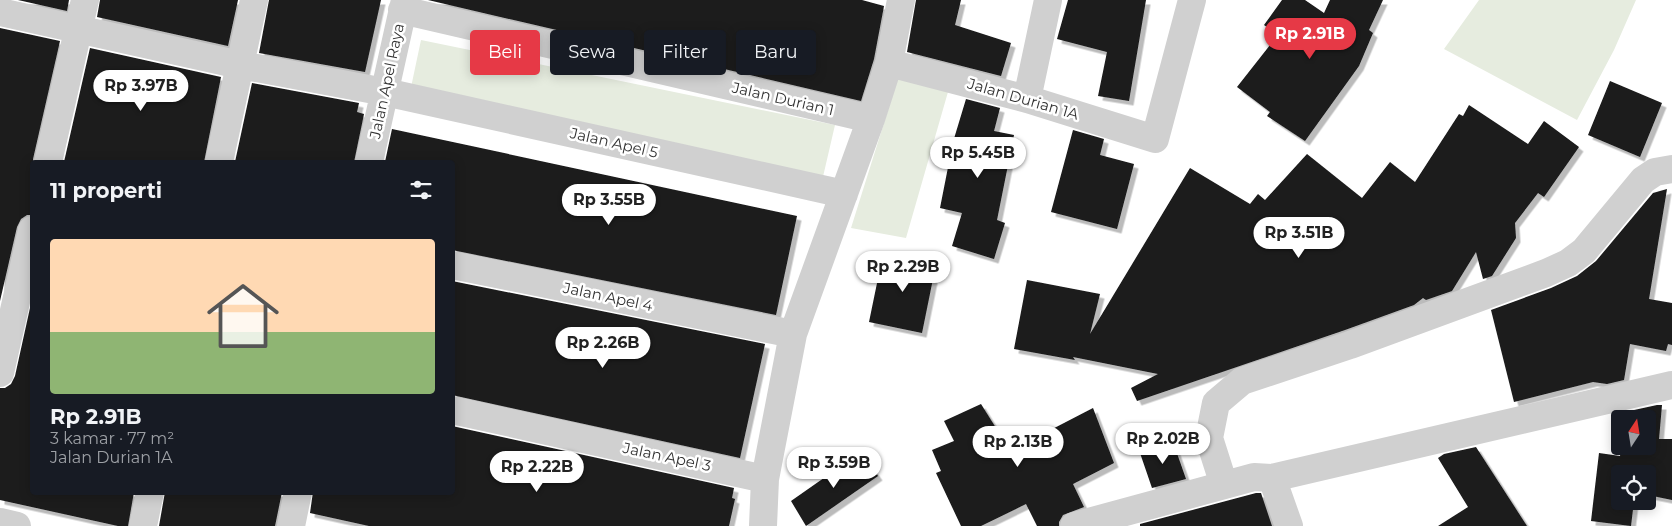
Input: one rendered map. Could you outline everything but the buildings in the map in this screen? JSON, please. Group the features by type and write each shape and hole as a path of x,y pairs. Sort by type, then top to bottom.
{"street":[{"path":"48,160 85,0"},
{"path":"220,160 254,0"},
{"path":"763,526 765,479 793,334 871,119 889,63 901,0"},
{"path":"1027,100 1048,0"},
{"name":"Jalan Durian 1A","path":"889,63 1027,100 1155,139 1192,0"},
{"name":"Jalan Apel Raya","path":"369,160 403,5"},
{"name":"Jalan Durian 1","path":"403,5 871,119"},
{"name":"Jalan Apel 5","path":"0,12 240,64 384,92 844,194"},
{"path":"1224,485 1210,438 1216,403 1242,381 1360,342 1546,273 1568,263 1584,251 1643,180 1655,172 1672,169"},
{"path":"0,373 30,239"},
{"name":"Jalan Apel 4","path":"455,266 793,334"},
{"path":"1074,526 1254,477 1272,478 1672,384"},
{"name":"Jalan Apel 3","path":"455,411 765,479"},
{"path":"1272,478 1289,526"},
{"path":"143,526 149,495"},
{"path":"291,526 297,495"},
{"path":"0,522 17,526"}],"shaded area":[{"path":"1479,0 1636,0 1614,50 1577,120 1444,49"},
{"path":"421,40 470,50 470,75 540,75 540,64 550,66 550,75 591,75 835,125 822,181 410,92"},
{"path":"900,72 950,85 906,238 851,228"}]}
